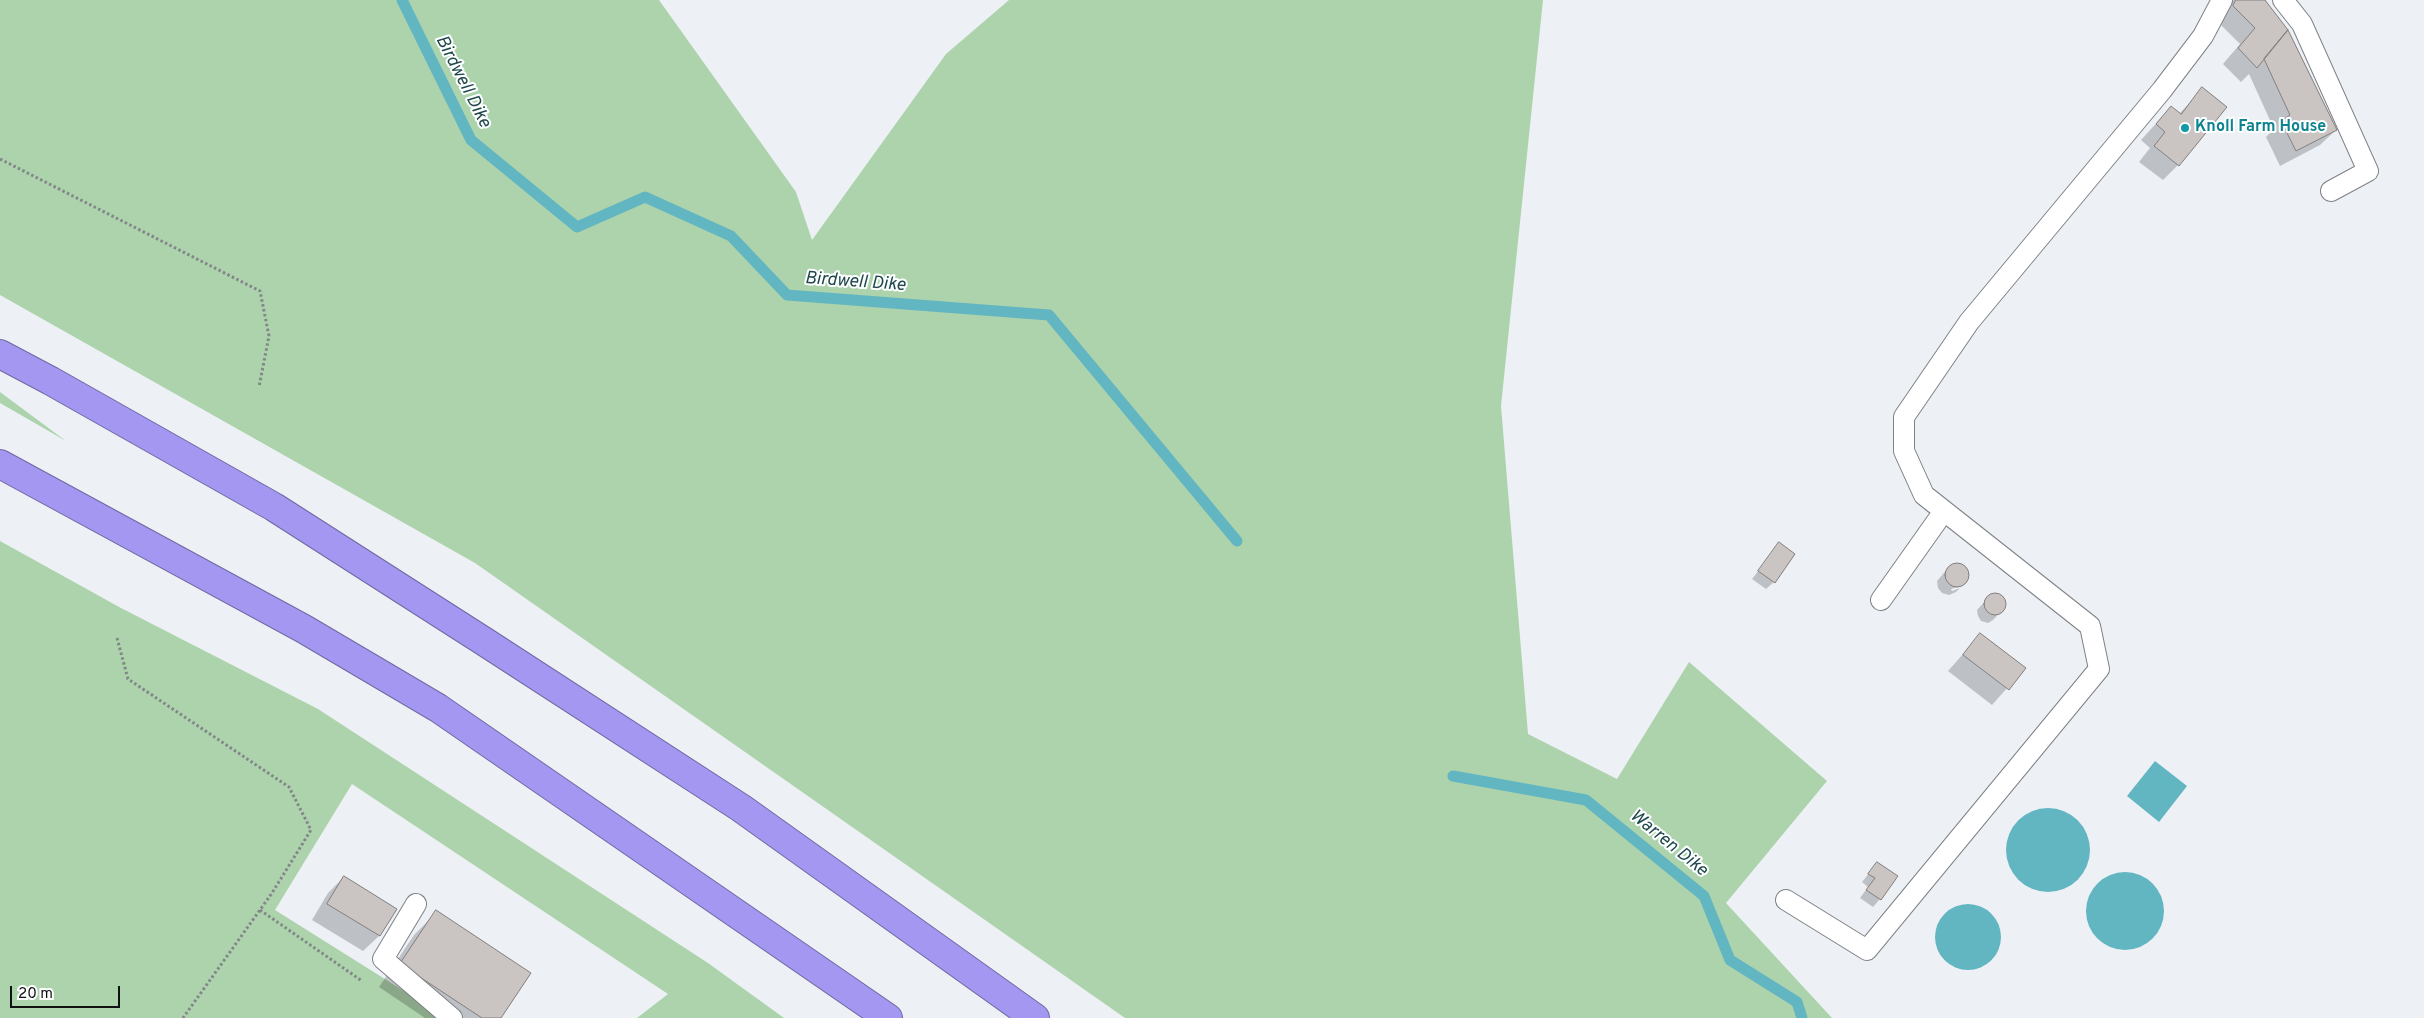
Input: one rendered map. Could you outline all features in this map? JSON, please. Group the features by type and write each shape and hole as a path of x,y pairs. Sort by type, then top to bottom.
{"highway":[{"path":"0,354 52,381 274,507 485,642 741,808 1035,1018"},
{"path":"0,464 304,630 438,708 888,1018"}],"lane":[{"path":"1786,900 1867,950 2099,669 2090,626 1924,494 1904,451 1904,417 1969,322 2162,90 2203,36 2222,0"},
{"path":"2283,0 2302,24 2368,171 2331,191"},
{"path":"1881,600 1944,511"},
{"path":"416,904 383,959 452,1018"}],"path":[{"path":"0,159 260,291 269,336 259,387"},
{"path":"117,638 128,679 289,787 311,830 260,910 183,1018"},
{"path":"260,910 367,985"}],"green space":[{"path":"0,0 659,0 796,192 812,240 946,54 1009,0 1543,0 1501,406 1528,734 1617,779 1689,662 1827,781 1726,903 1832,1018 1125,1018 475,563 0,295"},
{"path":"0,392 66,441 0,403"},
{"path":"0,541 121,608 318,709 708,963 784,1018 637,1018 668,994 352,784 275,910 404,991 442,1018 0,1018"}],"water":[{"path":"2155,761 2187,786 2159,822 2127,796"},
{"path":"2048,808 2064,811 2083,827 2087,834 2090,850 2087,866 2071,885 2064,889 2048,892 2032,889 2013,873 2009,866 2006,850 2009,834 2025,815 2032,811"},
{"path":"2125,872 2140,875 2153,883 2161,896 2164,911 2161,926 2153,939 2140,947 2125,950 2110,947 2097,939 2089,926 2086,911 2089,896 2097,883 2110,875"},
{"path":"1962,904 1974,904 1992,913 1999,924 2001,937 1999,950 1992,961 1981,968 1962,970 1949,965 1940,956 1935,943 1935,931 1940,918 1949,909"}],"building":[{"path":"2236,0 2265,0 2288,30 2257,68 2238,48 2255,28 2233,6"},
{"path":"2288,30 2337,130 2296,151 2281,121 2290,115 2264,59"},
{"name":"Knoll Farm House","path":"2202,87 2227,107 2179,166 2154,146 2165,132 2156,124 2171,106 2181,114"},
{"path":"1779,542 1795,554 1775,583 1758,571"},
{"path":"1957,563 1966,566 1969,575 1966,584 1957,587 1948,584 1945,575 1948,566"},
{"path":"1995,593 2003,596 2006,604 2003,612 1995,615 1987,612 1984,604 1987,596"},
{"path":"1980,633 2026,668 2009,690 1963,655"},
{"path":"1877,862 1898,876 1881,900 1866,890 1875,878 1868,874"},
{"path":"344,876 397,909 380,936 327,904"},
{"path":"436,910 531,973 501,1018 482,1018 400,964"}],"waterway":[{"name":"Birdwell Dike","path":"402,0 471,140 577,227 645,197 731,236 787,295 1049,315 1237,541"},
{"name":"Warren Dike","path":"1453,776 1586,800 1704,896 1730,960 1797,1002 1802,1018"}],"place":[{"name":"Knoll Farm House","path":"2185,128"}]}
